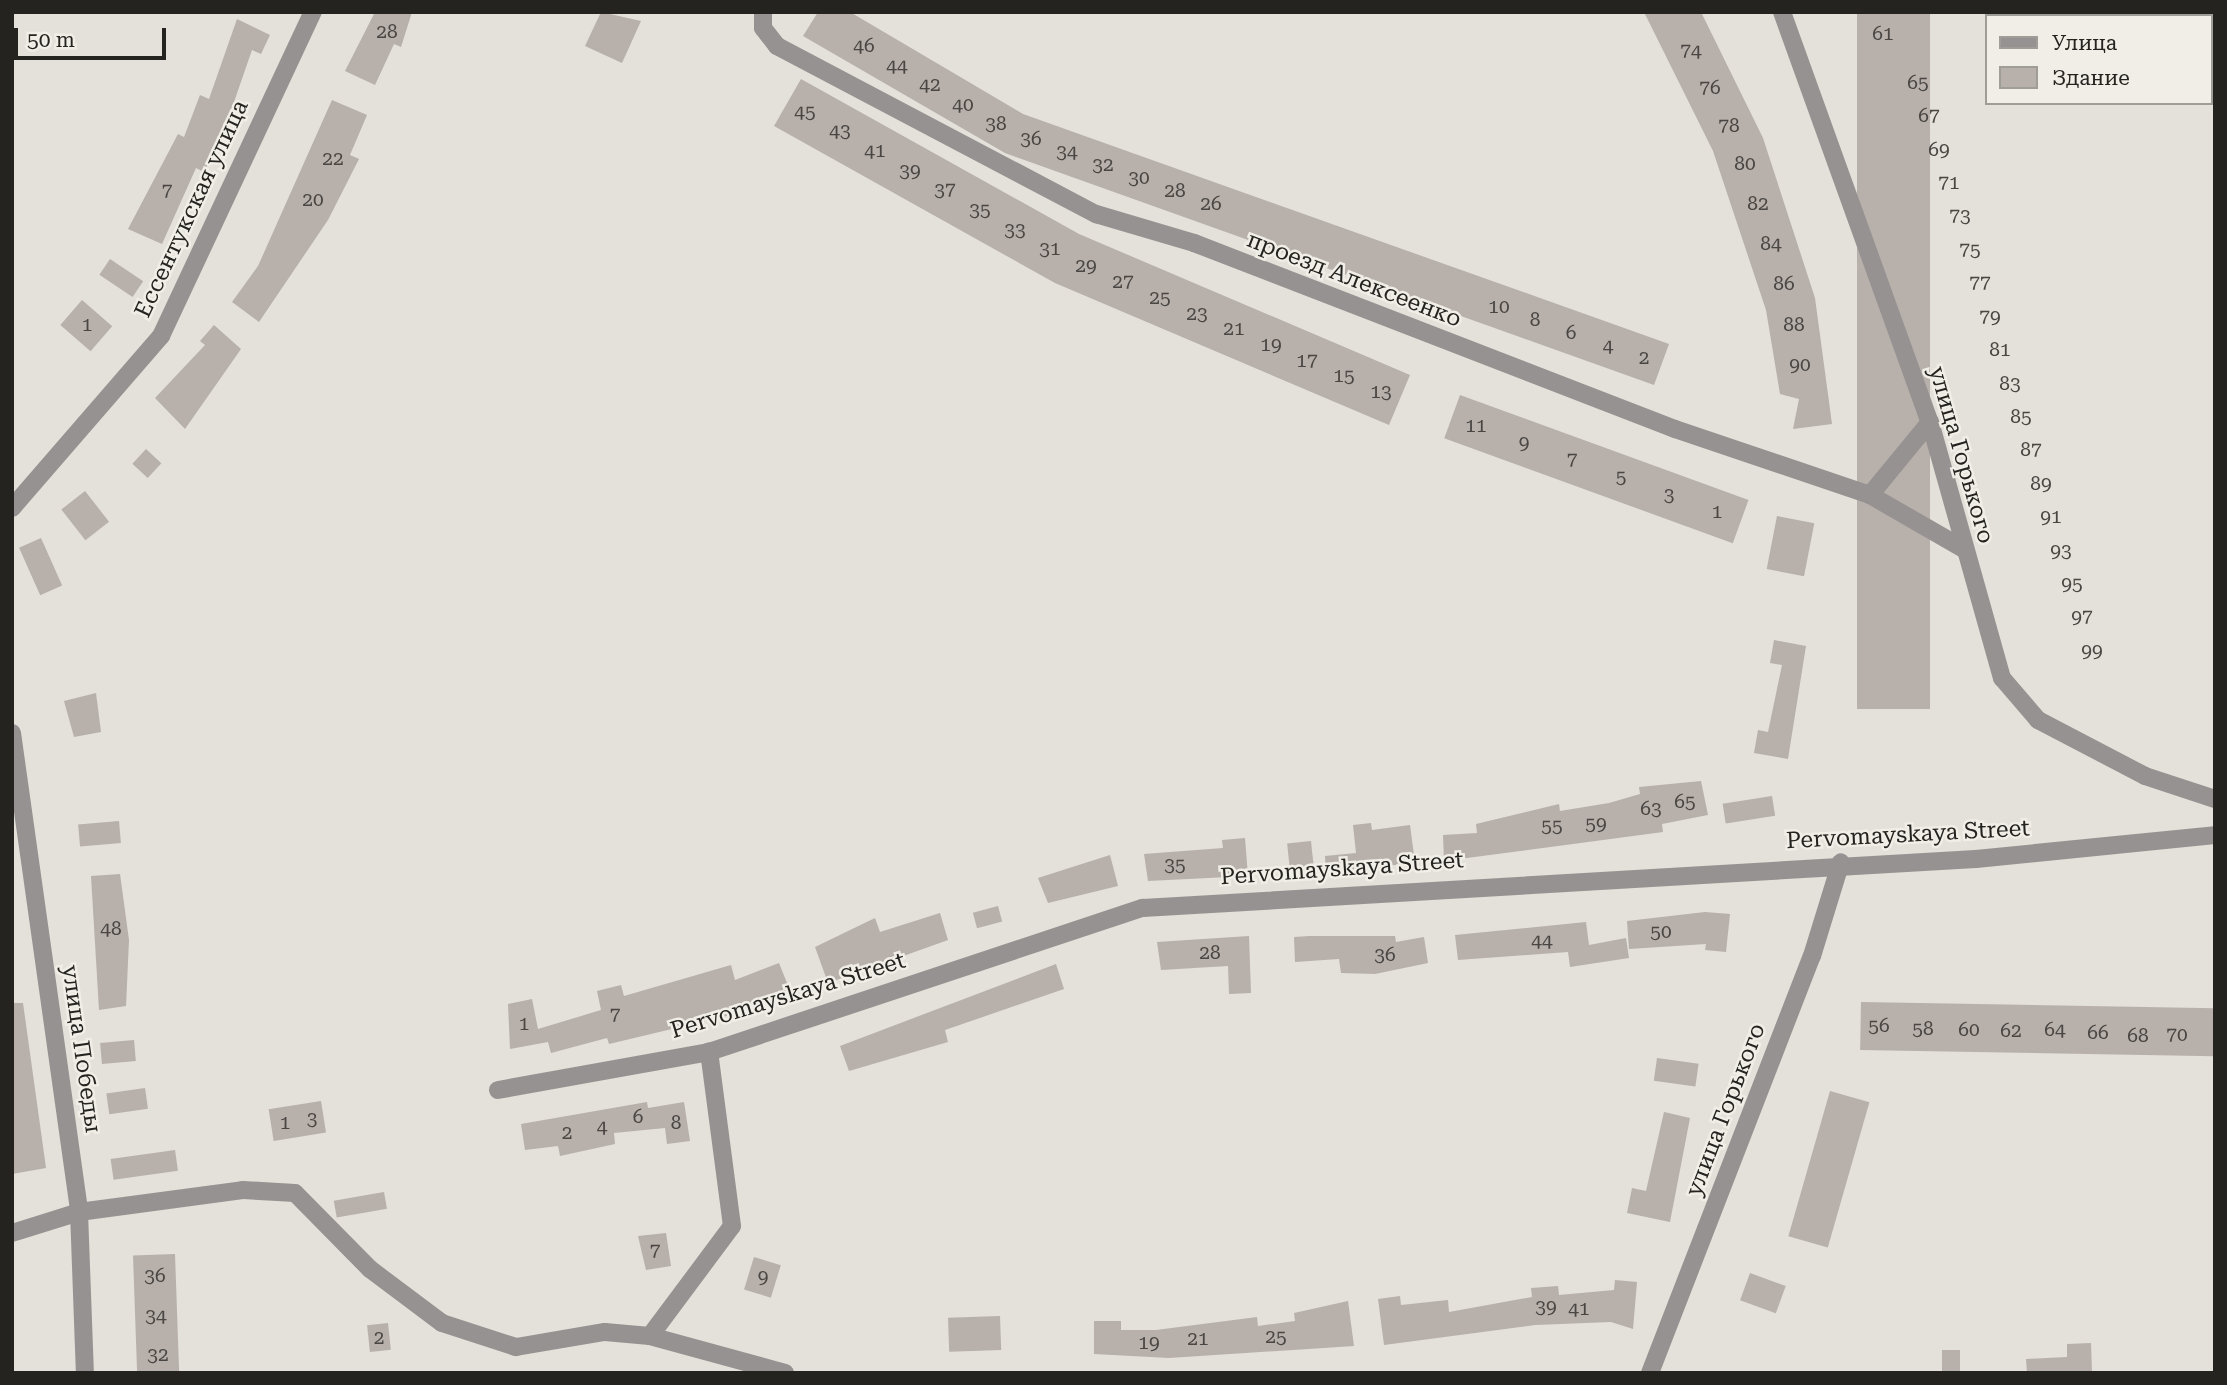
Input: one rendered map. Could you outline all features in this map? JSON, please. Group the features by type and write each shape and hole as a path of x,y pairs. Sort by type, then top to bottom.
{"street":[{"name":"Ессентукская улица","path":"12,508 160,336 313,12"},
{"name":"проезд Алексеенко","path":"763,12 767,39 777,46 1096,214 1194,243 1675,429 1870,495 1962,548"},
{"name":"улица Горького","path":"1783,12 1930,422 1962,548 2001,678 2038,720 2145,776 2215,799"},
{"path":"1870,495 1930,422"},
{"name":"улица Победы","path":"12,733 79,1212 85,1373"},
{"name":"Pervomayskaya Street","path":"498,1090 709,1052 1143,908 1842,862 1976,859 2215,835"},
{"name":"улица Горького","path":"1650,1373 1812,956 1842,862"},
{"path":"650,1336 732,1226 709,1052"},
{"path":"12,1233 79,1212 243,1190 295,1193 370,1269 442,1323 516,1347 606,1332 650,1336 785,1373"}],"building":[{"path":"375,12 412,12 401,47 394,44 375,85 345,71"},
{"path":"601,12 641,21 622,63 585,46"},
{"path":"818,12 850,12 1023,114 1669,344 1654,385 1005,153 803,36"},
{"path":"1644,12 1701,12 1763,138 1815,298 1832,424 1793,429 1799,399 1780,394 1766,310 1713,151"},
{"path":"1857,12 1930,12 1930,709 1857,709"},
{"path":"237,19 270,35 261,54 252,50 225,128 204,172 196,168 162,244 128,229 178,134 184,137 200,95 209,99"},
{"path":"801,79 1079,234 1410,375 1389,425 1055,283 774,126"},
{"path":"332,100 367,115 350,155 359,159 328,220 259,322 232,302 258,266"},
{"path":"110,259 143,281 133,297 99,275"},
{"path":"82,300 112,326 91,351 60,325"},
{"path":"214,325 241,349 185,429 155,398 205,345 200,341"},
{"path":"1460,395 1748,500 1733,543 1444,438"},
{"path":"146,449 161,463 148,478 132,464"},
{"path":"85,491 109,522 85,540 61,509"},
{"path":"1777,516 1814,523 1804,576 1767,569"},
{"path":"41,538 62,586 40,595 19,548"},
{"path":"1774,640 1806,646 1788,759 1754,753 1758,730 1768,732 1782,665 1770,663"},
{"path":"96,693 101,732 74,737 64,701"},
{"path":"1701,781 1708,815 1662,824 1663,832 1444,861 1443,835 1477,833 1476,824 1559,804 1560,811 1609,803 1640,794 1639,787"},
{"path":"1772,796 1775,816 1726,824 1723,804"},
{"path":"119,821 121,843 80,846 78,825"},
{"path":"1371,823 1372,830 1410,825 1415,863 1326,872 1325,856 1356,853 1353,825"},
{"path":"1245,838 1248,876 1148,881 1144,854 1223,848 1222,840"},
{"path":"1311,841 1314,871 1290,873 1287,844"},
{"path":"1110,855 1118,886 1048,903 1038,878"},
{"path":"120,874 129,940 126,1006 99,1010 91,876"},
{"path":"998,906 1002,921 977,928 973,913"},
{"path":"1705,912 1730,914 1726,952 1705,950 1706,944 1629,949 1627,921"},
{"path":"940,913 948,940 828,983 815,947 875,918 880,932"},
{"path":"1586,922 1589,945 1626,938 1629,958 1570,967 1568,952 1458,960 1455,935"},
{"path":"1249,936 1251,993 1229,994 1228,966 1161,970 1157,942"},
{"path":"1395,936 1396,942 1424,937 1428,963 1375,974 1341,973 1339,959 1295,962 1294,937"},
{"path":"779,963 791,993 739,1013 609,1044 607,1038 551,1053 548,1042 510,1049 508,1004 532,999 538,1029 601,1010 597,991 621,985 624,996 731,965 735,980"},
{"path":"1056,964 1064,989 945,1030 948,1042 849,1071 840,1046"},
{"path":"1861,1002 2215,1008 2214,1056 1860,1050"},
{"path":"12,1003 23,1003 46,1168 12,1174"},
{"path":"134,1040 136,1061 102,1064 100,1043"},
{"path":"1657,1058 1699,1064 1695,1087 1654,1081"},
{"path":"145,1088 148,1109 109,1114 106,1093"},
{"path":"1830,1091 1869,1102 1828,1247 1788,1236"},
{"path":"321,1101 326,1133 274,1141 269,1109"},
{"path":"647,1102 648,1108 684,1102 690,1141 667,1144 665,1128 614,1133 615,1144 560,1156 558,1146 525,1150 521,1124"},
{"path":"1664,1112 1690,1118 1670,1222 1627,1213 1632,1188 1646,1191"},
{"path":"175,1150 178,1171 114,1180 111,1159"},
{"path":"384,1192 387,1209 337,1218 334,1201"},
{"path":"666,1233 671,1266 646,1270 638,1236"},
{"path":"175,1254 179,1373 137,1373 133,1255"},
{"path":"754,1257 781,1265 771,1298 744,1290"},
{"path":"1750,1273 1786,1286 1776,1313 1740,1300"},
{"path":"1615,1280 1637,1282 1633,1329 1611,1322 1535,1325 1384,1345 1378,1299 1400,1296 1401,1305 1448,1300 1449,1312 1532,1297 1531,1288 1558,1286 1559,1295 1614,1290"},
{"path":"1348,1301 1354,1346 1169,1358 1094,1354 1094,1321 1121,1321 1121,1330 1156,1330 1257,1317 1258,1326 1295,1321 1294,1313"},
{"path":"1000,1316 1001,1350 949,1352 948,1318"},
{"path":"388,1323 391,1350 370,1352 367,1325"},
{"path":"2091,1343 2092,1373 2027,1373 2026,1359 2067,1357 2067,1344"},
{"path":"1942,1350 1960,1350 1960,1373 1942,1373"}]}
